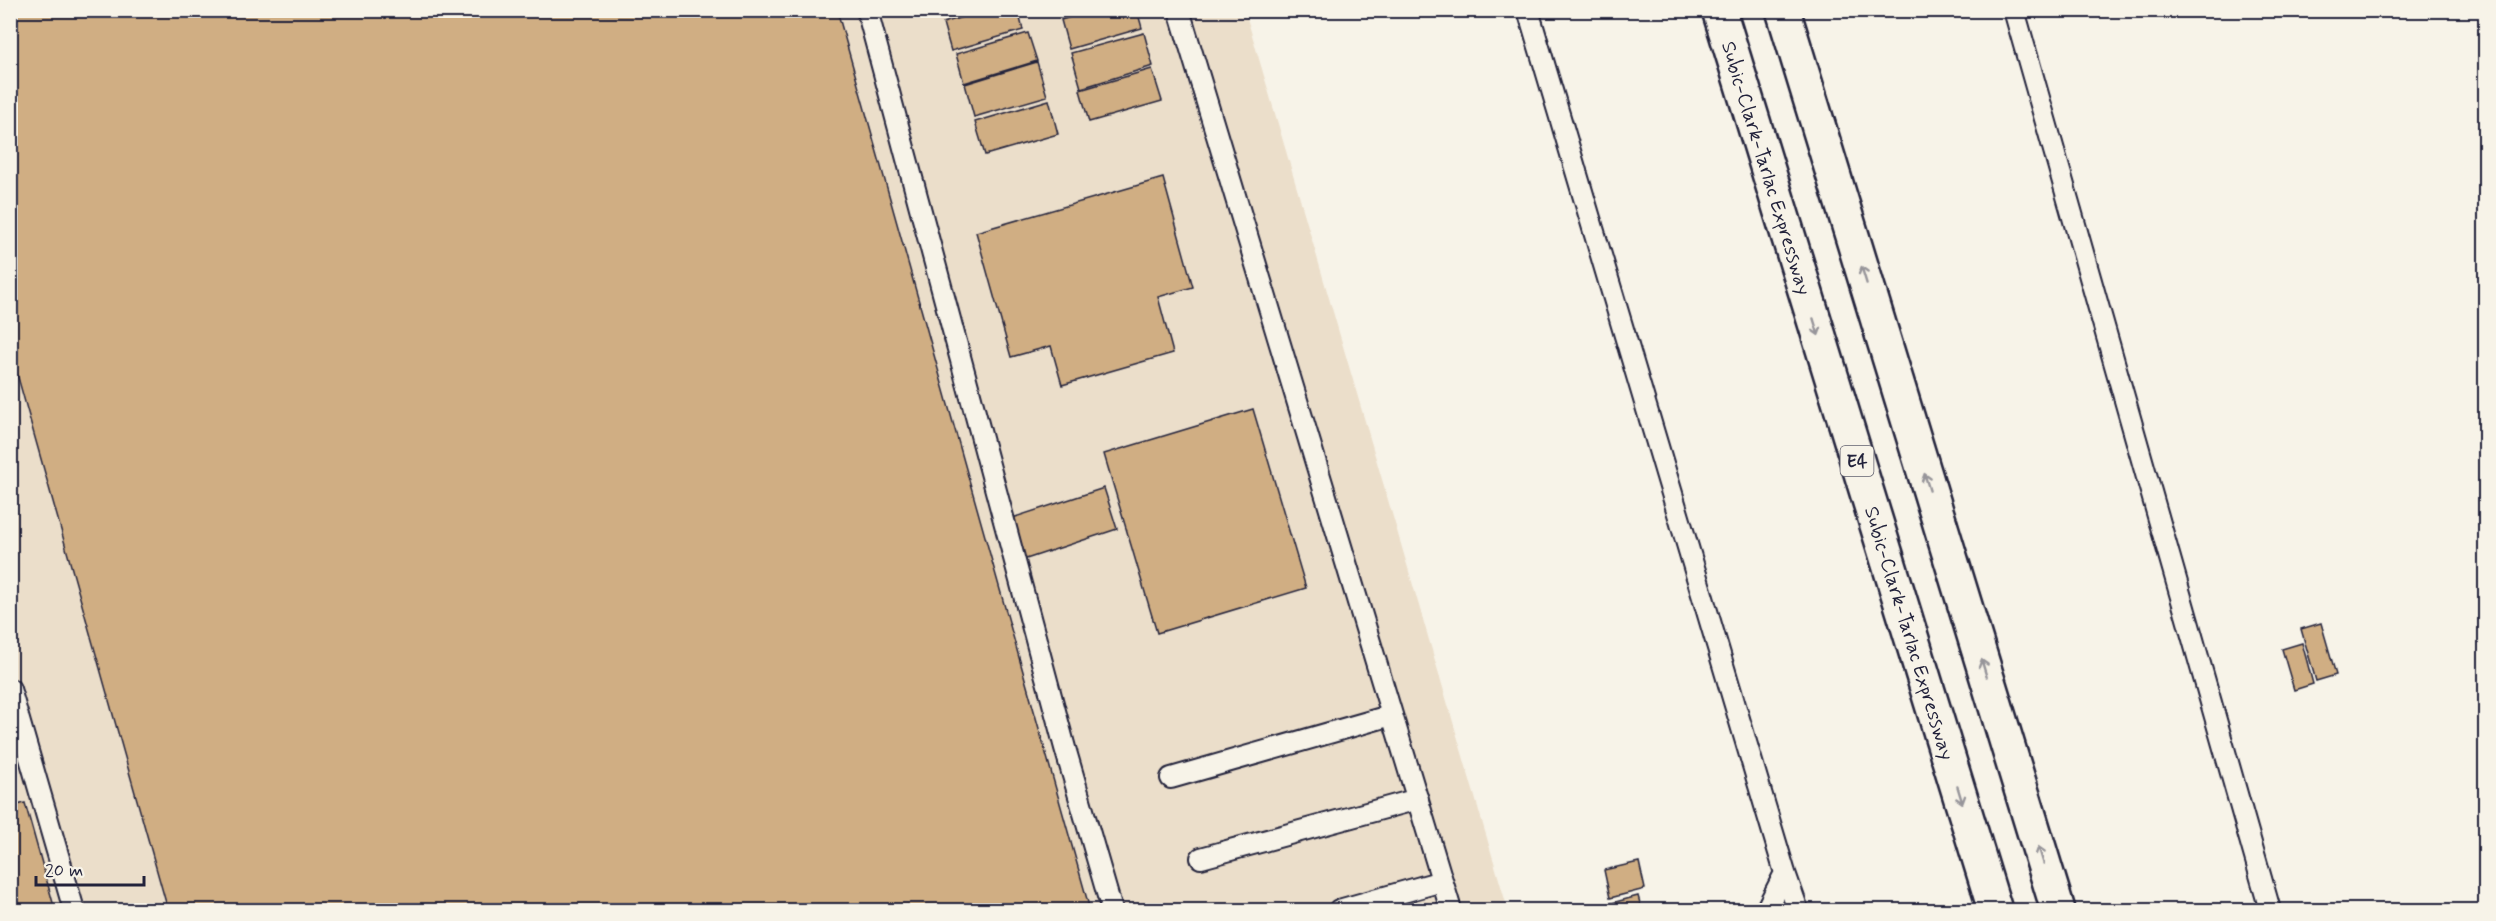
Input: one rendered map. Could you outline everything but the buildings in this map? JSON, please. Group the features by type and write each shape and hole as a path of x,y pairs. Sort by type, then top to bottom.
{"highway":[{"name":"Subic-Clark-Tarlac Expressway","path":"1719,10 1995,910"},
{"path":"1783,10 2058,910"}],"lane":[{"path":"867,10 1062,736 1112,910"},
{"path":"1179,10 1451,910"},
{"path":"1528,10 1785,873 1798,910"},
{"path":"2014,10 2270,910"},
{"path":"10,689 74,910"},
{"path":"1171,778 1392,714"},
{"path":"1201,858 1418,799"},
{"path":"1766,910 1785,873"},
{"path":"1339,910 1442,881"}],"shaded area":[{"path":"10,11 1245,11 1508,910 11,910"}]}
